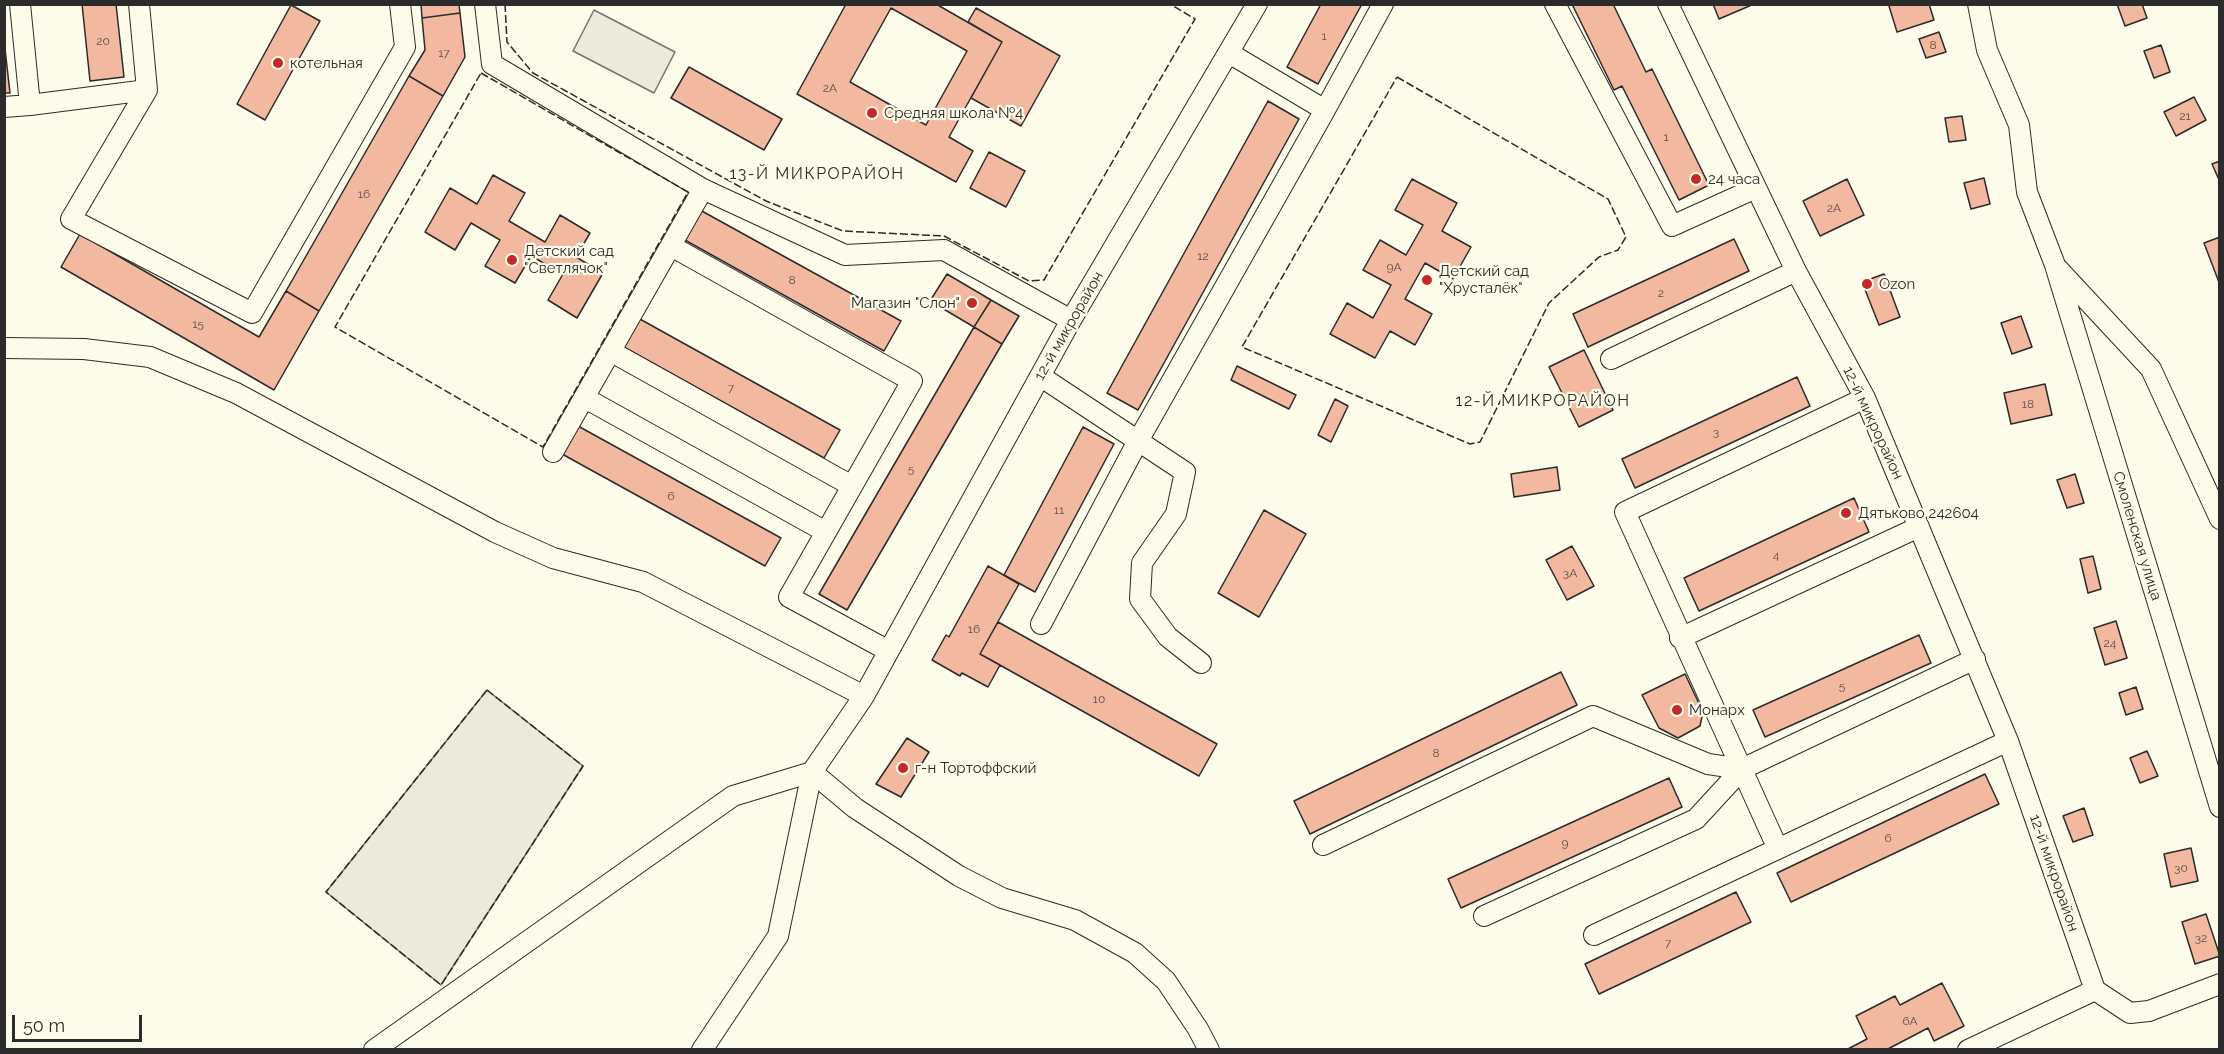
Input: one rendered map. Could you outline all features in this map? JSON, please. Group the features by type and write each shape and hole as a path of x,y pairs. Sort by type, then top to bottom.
{"street":[{"path":"20,4 30,105"},
{"path":"139,4 147,90 71,219 252,313 405,47 400,4"},
{"path":"485,4 492,64 703,189 845,255 944,250 1071,320"},
{"name":"12-й микрорайон","path":"812,772 864,696 887,650 1071,320 1257,4"},
{"path":"1041,624 1138,441 1383,4"},
{"path":"1555,4 1671,226 1756,188"},
{"name":"12-й микрорайон","path":"1668,4 1796,271 1865,398 2008,741 2095,990"},
{"name":"Смоленская улица","path":"1978,4 1987,50 2019,124 2027,192 2055,265 2220,807"},
{"path":"1229,53 1325,110"},
{"path":"4,107 147,90"},
{"path":"554,452 703,189"},
{"path":"671,246 912,381 789,597 887,650"},
{"name":"Смоленская улица","path":"2055,265 2151,369 2220,519"},
{"path":"1611,360 1796,271"},
{"path":"4,348 84,348 150,357 236,393 495,532 553,558 643,582 864,696"},
{"path":"610,351 852,486"},
{"path":"1040,376 1185,472 1176,514 1142,563 1140,598 1168,637 1201,663"},
{"path":"585,398 826,532"},
{"path":"1778,849 1680,638 1625,512 1865,398"},
{"path":"1680,638 1919,527"},
{"path":"1484,916 1696,819 1742,769 1975,659"},
{"path":"1323,845 1593,716 1708,764 1742,769"},
{"path":"1594,934 2008,741"},
{"path":"374,1050 733,796 812,772"},
{"path":"702,1050 778,936 812,772"},
{"path":"812,772 855,808 959,876 1002,898 1075,920 1135,953 1166,981 1209,1050"},
{"path":"1968,1050 2095,990 2130,1013 2149,1011 2220,984"}],"shaded area":[{"path":"594,10 675,52 654,93 573,51"},
{"path":"487,690 583,766 441,985 326,892"}],"building":[{"path":"82,4 116,4 124,77 90,81"},
{"path":"421,4 459,4 460,13 422,18"},
{"path":"846,4 936,4 1002,42 949,137 973,151 956,182 797,94","holes":["891,8 967,51 926,125 850,82"]},
{"path":"1321,4 1362,4 1318,84 1287,67"},
{"path":"1572,4 1613,4 1646,72 1652,69 1709,185 1679,200 1622,86 1614,90"},
{"path":"1713,4 1754,4 1719,19"},
{"path":"1892,4 1929,4 1934,20 1897,32 1889,6"},
{"path":"2117,4 2142,4 2147,18 2125,26"},
{"name":"котельная","path":"291,5 320,21 265,120 237,104"},
{"path":"976,8 1060,56 1021,126 971,98 1002,42 968,22"},
{"path":"460,13 465,57 443,96 409,76 425,50 422,18"},
{"path":"1939,32 1946,52 1926,58 1919,39"},
{"path":"4,40 10,93 4,93"},
{"path":"2161,45 2170,72 2154,78 2144,51"},
{"path":"689,67 782,119 764,150 671,98"},
{"path":"409,76 443,96 319,311 286,291"},
{"path":"2194,97 2206,120 2176,136 2164,112"},
{"path":"1268,101 1299,119 1138,410 1107,393"},
{"path":"1962,116 1966,140 1949,142 1945,118"},
{"path":"989,152 1025,171 1006,207 970,188"},
{"path":"2220,161 2220,182 2212,164"},
{"path":"493,175 525,193 509,221 545,242 560,215 590,233 576,257 603,273 577,318 548,300 563,274 531,256 515,283 485,266 500,240 471,223 455,250 425,232 450,188 477,204"},
{"path":"1984,178 1990,204 1971,209 1964,183"},
{"path":"1412,179 1457,203 1442,231 1471,247 1453,279 1425,263 1405,299 1432,314 1415,345 1390,331 1375,358 1330,334 1347,303 1373,318 1391,285 1363,270 1380,240 1406,255 1423,225 1395,210"},
{"path":"1847,179 1864,215 1820,236 1803,201"},
{"path":"700,210 901,321 884,351 683,239"},
{"path":"80,234 259,337 286,291 319,311 274,390 61,267"},
{"path":"2220,237 2220,285 2204,243"},
{"path":"1734,239 1749,271 1588,347 1573,314"},
{"path":"947,274 991,300 974,327 930,301"},
{"path":"1884,274 1900,317 1879,325 1862,282"},
{"path":"991,300 1019,316 1002,344 974,327"},
{"path":"2021,316 2032,347 2012,354 2001,323"},
{"path":"638,318 840,430 824,458 622,346"},
{"path":"974,327 1002,344 847,610 819,594"},
{"path":"1584,350 1613,410 1579,427 1549,367"},
{"path":"1237,366 1296,395 1289,409 1231,380"},
{"path":"1797,377 1810,406 1635,488 1622,459"},
{"path":"2045,384 2052,415 2011,424 2004,393"},
{"path":"1335,399 1348,406 1331,442 1318,435"},
{"path":"578,426 781,538 765,566 562,454"},
{"path":"1083,427 1114,444 1035,592 1004,575"},
{"path":"1557,467 1560,490 1514,497 1511,474"},
{"path":"2075,474 2084,503 2067,508 2057,480"},
{"path":"1854,498 1869,532 1699,611 1684,578"},
{"path":"1264,510 1306,534 1259,617 1218,593"},
{"path":"1572,546 1594,586 1567,600 1546,560"},
{"path":"2093,556 2101,589 2088,593 2080,559"},
{"path":"988,566 1019,584 980,654 1000,665 988,687 962,673 960,676 932,660 946,635 949,637"},
{"path":"2116,621 2127,658 2105,665 2094,628"},
{"path":"998,622 1217,744 1199,776 980,654"},
{"path":"1919,635 1931,663 1765,737 1753,710"},
{"path":"1561,672 1577,705 1310,834 1294,801"},
{"path":"1685,674 1703,712 1700,726 1678,738 1659,728 1642,695"},
{"path":"2136,687 2143,709 2126,715 2119,693"},
{"name":"г-н Тортоффский","path":"907,738 929,752 901,797 876,784"},
{"path":"2147,751 2158,776 2140,783 2130,758"},
{"path":"1985,774 1999,804 1791,902 1777,873"},
{"path":"1669,778 1682,807 1461,908 1448,879"},
{"path":"2084,808 2093,835 2073,842 2063,816"},
{"path":"2191,848 2198,881 2171,887 2164,854"},
{"path":"1736,892 1751,922 1599,994 1585,964"},
{"path":"2206,914 2220,956 2195,964 2182,922"},
{"path":"1942,983 1964,1026 1934,1041 1928,1028 1886,1050 1846,1050 1867,1039 1856,1016 1895,996 1900,1005"}],"fence":[{"path":"505,4 507,42 533,73 766,201 843,231 944,236 1029,281 1044,280 1195,19 1170,4"},
{"path":"481,73 688,192 543,447 335,327 481,73"},
{"path":"1397,77 1608,199 1626,237 1618,250 1599,257 1549,303 1480,442 1470,444 1242,347 1397,77"},
{"path":"487,690 583,766 441,985 326,892 487,690"}],"place":[{"name":"котельная","path":"278,63"},
{"name":"Средняя школа №4","path":"872,113"},
{"name":"24 часа","path":"1696,179"},
{"name":"Детский сад \"Светлячок\"","path":"512,260"},
{"name":"Детский сад \"Хрусталёк\"","path":"1427,280"},
{"name":"Ozon","path":"1867,284"},
{"name":"Магазин \"Слон\"","path":"972,303"},
{"name":"Дятьково 242604","path":"1846,513"},
{"name":"Монарх","path":"1677,710"},
{"name":"г-н Тортоффский","path":"903,768"}],"district":[{"name":"13-Й МИКРОРАЙОН","path":"817,174"},
{"name":"12-Й МИКРОРАЙОН","path":"1543,401"}]}
